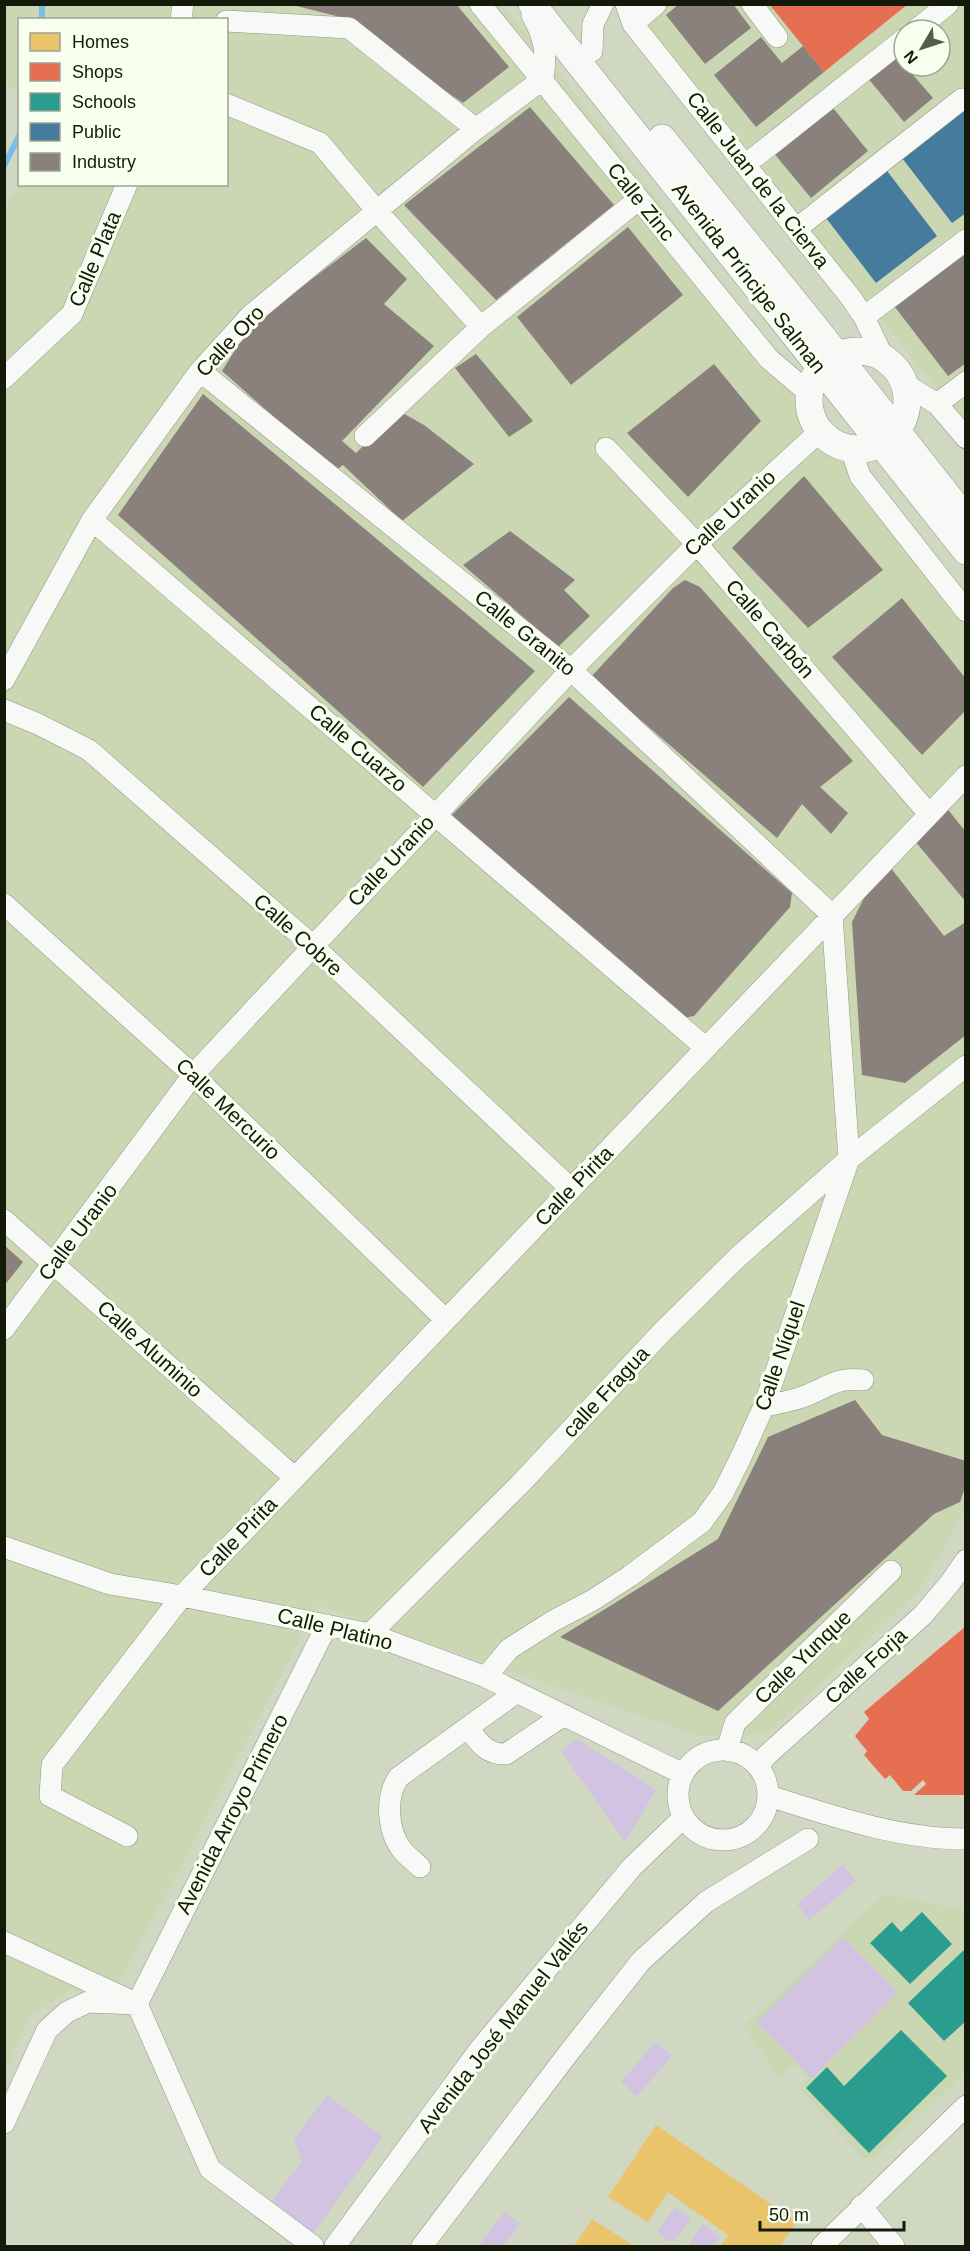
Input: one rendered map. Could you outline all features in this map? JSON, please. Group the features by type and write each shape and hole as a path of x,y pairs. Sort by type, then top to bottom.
{"main road":[{"name":"Avenida Príncipe Salman","path":"532,4 798,338 829,362"},
{"name":"Avenida Príncipe Salman","path":"555,4 888,437 966,551"},
{"path":"861,351 884,359 896,370 903,383 906,408 903,420 888,437 866,449 850,449 833,443 819,431 810,413 809,393 813,380 829,362 849,352 861,351"},
{"name":"Avenida Príncipe Salman","path":"888,437 966,519"}],"street":[{"name":"Calle Zinc","path":"480,4 769,359 809,393"},
{"path":"526,4 542,32 546,60 543,80"},
{"path":"592,51 593,24 603,4"},
{"path":"630,14 656,4"},
{"path":"752,4 777,37"},
{"path":"931,18 948,4"},
{"name":"Calle Juan de la Cierva","path":"630,14 864,317 884,359"},
{"path":"228,21 349,28 476,129"},
{"path":"745,165 892,49"},
{"name":"Calle Oro","path":"4,680 92,520 200,371 251,315 476,129 543,80"},
{"path":"796,229 962,99"},
{"path":"228,105 320,142 377,211 481,327"},
{"name":"Calle Plata","path":"4,378 72,314 126,186"},
{"path":"365,436 481,327 639,199"},
{"path":"864,317 966,240"},
{"name":"Calle Granito","path":"200,371 571,670 832,915"},
{"path":"937,404 966,382"},
{"path":"903,383 937,404 966,438"},
{"name":"Calle Uranio","path":"4,1329 193,1075 571,670 697,544 819,431"},
{"name":"Calle Carbón","path":"606,448 697,544 929,814"},
{"path":"850,449 860,476 966,611"},
{"name":"Calle Cuarzo","path":"92,520 706,1048"},
{"name":"Calle Cobre","path":"4,710 38,724 89,750 313,946 571,1189"},
{"name":"Calle Pirita","path":"127,1836 50,1796 52,1765 182,1596 966,776"},
{"name":"Calle Mercurio","path":"4,904 193,1075 446,1320"},
{"name":"Calle Níquel","path":"486,1677 509,1649 630,1576 702,1521 723,1493 764,1406 849,1159 832,915"},
{"path":"849,1159 966,1066"},
{"name":"calle Fragua","path":"370,1634 522,1482 739,1256 849,1159"},
{"name":"Calle Aluminio","path":"4,1220 295,1478"},
{"path":"764,1406 809,1395 831,1383 847,1378 863,1380"},
{"name":"Calle Platino","path":"4,1546 110,1584 182,1596 370,1634 486,1677 683,1774"},
{"name":"Calle Forja","path":"758,1766 766,1756 923,1615 966,1560"},
{"name":"Calle Yunque","path":"726,1750 735,1723 891,1571"},
{"name":"Avenida Arroyo Primero","path":"137,2004 327,1625"},
{"path":"420,1867 402,1851 393,1834 389,1803 392,1786 399,1777 517,1692"},
{"path":"468,1728 486,1749 495,1754 506,1754 564,1715"},
{"path":"713,1750 726,1750 738,1752 758,1766 764,1775 769,1796 760,1822 750,1832 736,1839 711,1839 698,1833 684,1817 678,1799 683,1774 691,1764 701,1755 713,1750"},
{"path":"769,1796 854,1823 943,1839 966,1839"},
{"name":"Avenida José Manuel Vallés","path":"335,2247 480,2049 632,1867 684,1817"},
{"path":"422,2247 559,2064 641,1961 706,1902 808,1839"},
{"path":"4,1942 137,2004 210,2169 313,2247"},
{"path":"4,2123 47,2030 67,2012 88,2002 137,2004"},
{"path":"822,2247 861,2206 966,2106"},
{"path":"861,2206 894,2247"}],"shaded area":[{"path":"5,5 501,5 547,58 965,593 965,1511 919,1591 767,1734 700,1736 318,1605 120,1981 69,1991 31,2015 5,2073 5,204 20,186 228,186 228,18 18,18 18,90 5,85"},
{"path":"626,5 965,5 965,423"},
{"path":"577,1739 656,1790 625,1842 561,1751"},
{"path":"843,1865 856,1881 809,1920 797,1904"},
{"path":"885,1894 965,1910 965,2073 874,2158 863,2158 799,2089 809,2078 795,2064 780,2077 743,2027"},
{"path":"843,1937 898,1993 812,2078 757,2022"},
{"path":"655,2042 672,2056 637,2096 621,2082"},
{"path":"327,2095 383,2137 309,2239 267,2207 302,2161 294,2140"},
{"path":"675,2207 691,2218 674,2241 669,2241 657,2232"},
{"path":"504,2212 520,2224 503,2246 479,2246"},
{"path":"703,2224 720,2237 713,2246 688,2246"}],"building: Homes":[{"path":"966,1643 966,1732 904,1786 880,1755 861,1736"},
{"path":"656,2125 797,2222 780,2246 721,2246 728,2235 668,2192 648,2222 608,2197"},
{"path":"592,2219 634,2246 574,2246"}],"building: Shops":[{"path":"769,4 908,4 824,72"},
{"path":"966,1626 966,1795 914,1795 926,1784 923,1780 911,1791 903,1791 890,1775 885,1779 864,1755 867,1751 855,1736 869,1719 864,1712"}],"building: Schools":[{"path":"922,1912 952,1944 910,1984 870,1943 892,1922 901,1932"},
{"path":"966,1948 966,2021 944,2041 908,2003"},
{"path":"901,2030 947,2076 869,2153 806,2088 827,2067 844,2086"}],"building: Public":[{"path":"966,110 966,213 952,223 899,154"},
{"path":"884,167 937,236 876,283 823,214"}],"building: Industry":[{"path":"289,4 456,4 509,67 463,103 336,16"},
{"path":"679,4 733,4 751,28 705,64 666,15"},
{"path":"761,37 782,63 803,46 824,72 756,127 714,75"},
{"path":"892,56 892,78 916,78 933,98 904,122 867,77"},
{"path":"829,103 868,151 811,198 772,151"},
{"path":"530,107 614,205 496,300 404,205"},
{"path":"628,227 683,295 571,385 517,317"},
{"path":"366,238 407,279 384,304 434,346 342,441 356,453 399,411 424,425 474,464 402,521 343,465 335,471 222,371 250,326"},
{"path":"966,244 966,363 948,376 891,302"},
{"path":"476,354 533,421 509,437 455,368"},
{"path":"714,364 761,421 688,497 627,433"},
{"path":"203,394 535,671 423,787 118,515"},
{"path":"804,476 883,570 808,628 732,548"},
{"path":"510,531 575,580 564,590 590,616 558,647 463,565"},
{"path":"685,580 700,587 853,761 820,787 848,813 831,834 802,804 777,838 591,677 673,588"},
{"path":"902,598 966,679 966,710 922,755 832,657"},
{"path":"569,697 792,893 790,907 694,1016 678,1019 452,815"},
{"path":"945,806 966,832 966,902 914,840"},
{"path":"887,863 944,936 966,922 966,1035 905,1083 862,1075 852,922 867,892"},
{"path":"4,1245 23,1262 4,1286"},
{"path":"855,1400 882,1435 966,1461 966,1485 960,1502 934,1514 718,1711 560,1637 718,1539 768,1437"}],"waterway":[{"path":"42,4 42,18"},
{"path":"4,166 18,138"}]}
